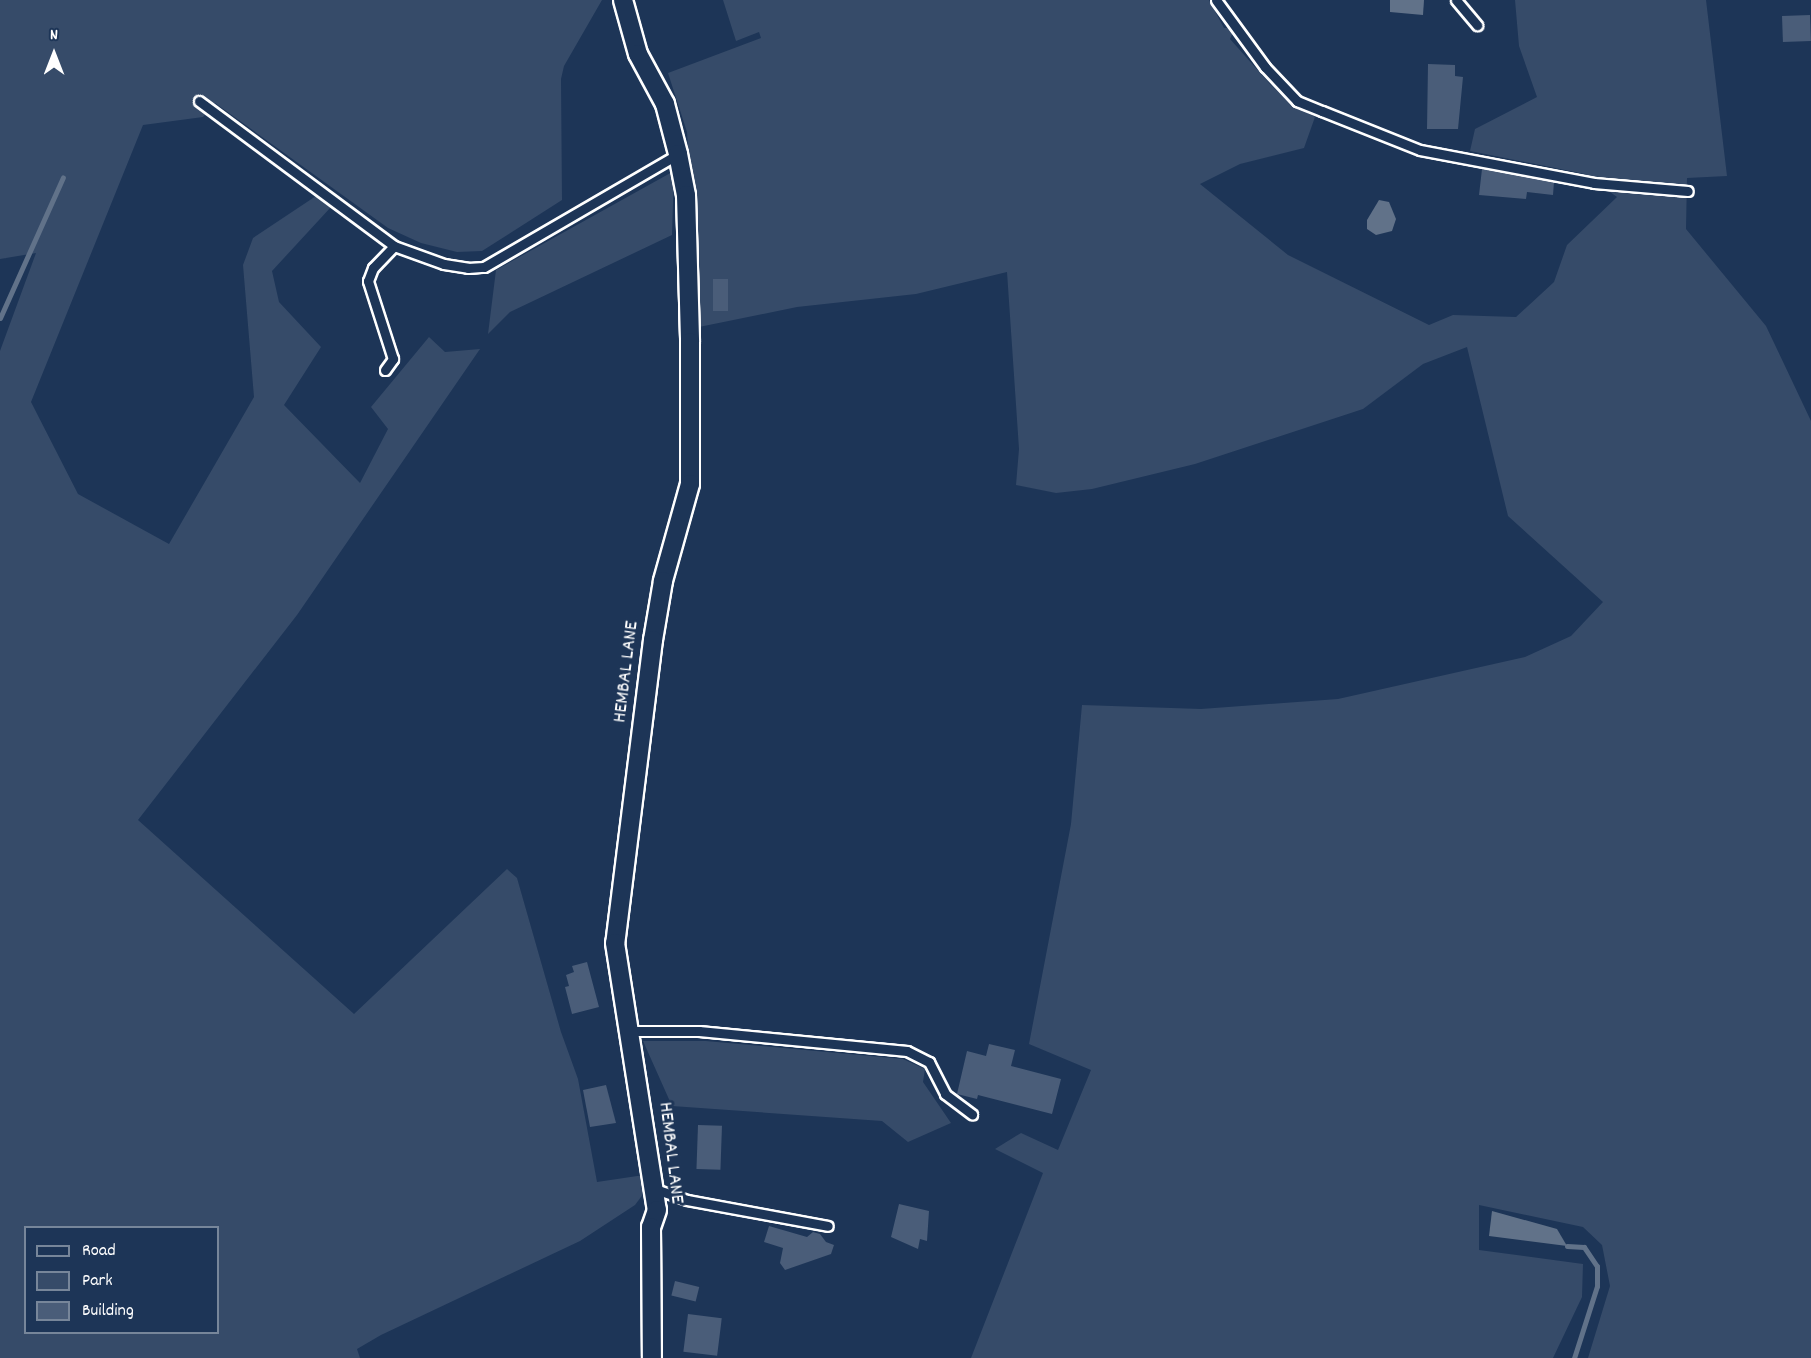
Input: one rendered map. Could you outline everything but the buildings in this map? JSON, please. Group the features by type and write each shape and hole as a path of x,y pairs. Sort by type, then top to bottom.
{"street":[{"name":"HEMBAL LANE","path":"623,0 638,54 665,104 686,195 690,484 663,581 652,640 615,943 657,1210 651,1227 652,1358"}],"lane":[{"path":"1216,0 1265,67 1297,101 1314,108 1420,150 1594,183 1688,191"},
{"path":"1456,0 1477,25"},
{"path":"199,101 394,246 444,264 484,267 678,154"},
{"path":"385,370 393,359 368,281 373,268 394,246"},
{"path":"629,1031 699,1031 907,1051 929,1062 945,1094 972,1114"},
{"path":"655,1188 687,1200 828,1226"}],"green space":[{"path":"0,0 602,0 564,66 561,79 562,200 482,251 457,252 421,243 388,228 215,103 203,117 143,125 31,402 78,494 169,544 254,397 243,265 253,238 316,196 331,207 272,271 279,302 321,347 284,405 360,483 388,429 371,407 429,337 445,352 480,349 297,615 138,820 354,1014 507,869 517,878 561,1032 578,1079 597,1182 644,1175 647,1189 635,1205 580,1241 381,1335 357,1349 360,1358 0,1358 0,351 36,253 0,259"},
{"path":"723,0 1209,0 1224,28 1235,28 1230,39 1270,84 1291,104 1315,117 1304,148 1240,164 1200,184 1288,255 1429,325 1453,315 1516,317 1554,282 1567,245 1617,197 1585,174 1470,151 1475,129 1537,97 1519,46 1515,0 1706,0 1727,176 1687,178 1686,229 1766,326 1811,421 1811,1358 1588,1358 1610,1286 1602,1245 1583,1227 1479,1205 1479,1250 1583,1264 1582,1297 1553,1358 971,1358 1043,1173 995,1149 1021,1133 1058,1150 1091,1070 1029,1044 1071,824 1082,705 1201,709 1338,699 1525,657 1571,636 1603,602 1508,516 1467,347 1423,364 1363,409 1195,464 1092,489 1056,493 1016,485 1019,449 1007,272 916,294 797,307 699,327 687,132 668,73 761,38 759,32 736,41"},
{"path":"674,171 672,235 510,312 488,334 496,270"},
{"path":"643,1041 706,1041 903,1059 925,1069 923,1082 951,1123 908,1142 882,1121 672,1106"}],"shaded area":[{"path":"1390,0 1424,0 1423,15 1390,12"},
{"path":"1379,200 1389,202 1396,219 1392,231 1376,235 1367,229 1367,220"},
{"path":"1492,1211 1557,1229 1567,1246 1489,1236"}],"waterway":[{"path":"0,318 63,177"},
{"path":"1567,1246 1584,1247 1597,1266 1597,1286 1574,1358"}]}
